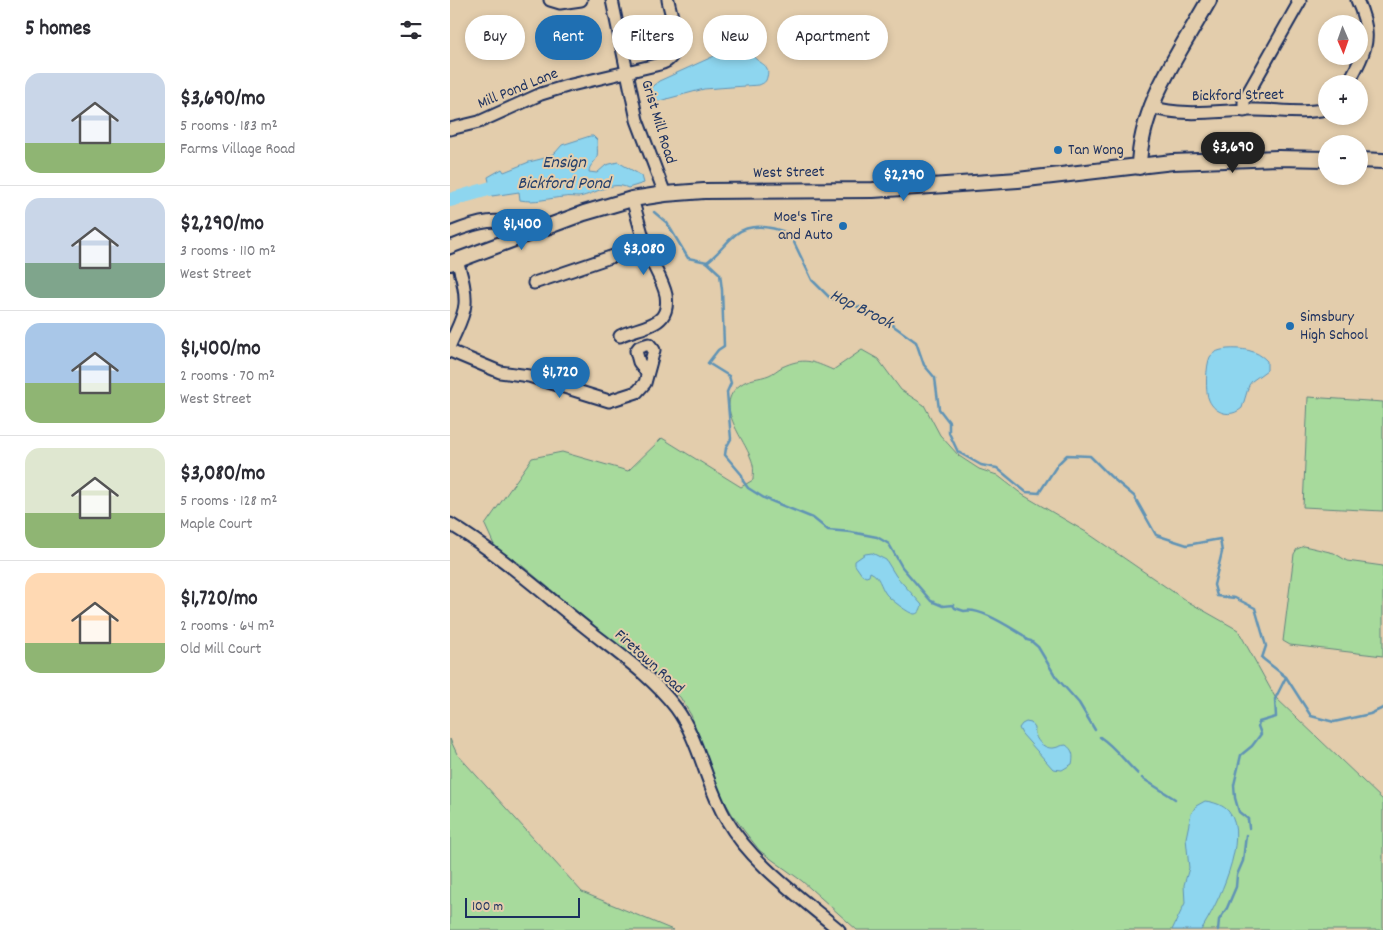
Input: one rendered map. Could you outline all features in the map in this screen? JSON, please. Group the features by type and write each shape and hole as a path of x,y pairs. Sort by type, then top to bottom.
{"main road":[{"path":"1139,167 1140,150 1150,108 1157,92 1209,0"},
{"name":"West Street","path":"453,262 584,213 632,200 664,194 872,190 1018,180 1215,160 1278,158 1318,160"},
{"path":"1368,160 1383,161"}],"street":[{"path":"553,1 560,3 581,0"},
{"name":"Grist Mill Road","path":"612,0 637,120 664,194"},
{"name":"Mill Pond Lane","path":"450,129 479,122 541,94 566,86 667,61 676,49 668,0"},
{"path":"1244,110 1244,100 1300,1 1298,0"},
{"path":"1353,75 1363,56 1367,39 1357,0"},
{"name":"Bickford Street","path":"1150,108 1195,114 1244,110 1304,112 1318,110"},
{"path":"620,336 658,321 663,316 666,308 666,296 662,283 646,245 632,200"},
{"path":"450,233 471,225 488,222 506,222 517,228 522,235"},
{"path":"534,283 646,245"},
{"path":"450,345 465,304 464,287 453,262"},
{"path":"450,351 500,372 529,376 609,401 637,392 645,383 647,373"},
{"name":"Firetown Road","path":"450,524 476,541 556,604 664,693 678,711 692,739 715,797 736,835 768,870 839,930"}],"green space":[{"path":"862,350 878,359 901,390 924,405 940,435 959,456 979,469 997,475 1023,495 1086,532 1185,600 1238,630 1275,697 1383,800 1383,930 857,930 802,881 760,851 745,832 721,795 691,715 680,697 519,563 495,547 485,525 532,458 562,452 628,471 662,438 741,487 753,480 753,467 750,456 730,413 729,403 732,393 743,383 769,375 782,367 796,362 808,361 833,370"},
{"path":"1308,397 1383,402 1383,511 1303,507"},
{"path":"1304,546 1334,553 1347,561 1383,566 1383,656 1290,645 1283,641 1294,554 1297,549"},
{"path":"450,739 457,754 582,892 673,930 450,930"}],"water":[{"path":"706,60 756,60 766,67 768,73 767,79 759,85 704,89 659,101 650,96 649,89 659,81"},
{"name":"Ensign Bickford Pond","path":"590,136 597,140 597,157 589,172 597,173 606,165 618,162 642,176 644,183 628,188 622,186 610,187 579,197 537,201 520,200 519,192 492,196 488,177 502,169 504,172 545,158 555,153 562,145"},
{"path":"1220,350 1249,350 1259,354 1267,361 1267,370 1249,385 1242,408 1228,414 1215,409 1212,405 1208,396 1207,385 1210,357"},
{"path":"872,553 886,560 896,576 922,605 918,613 912,614 891,599 873,574 870,572 869,576 866,577 862,575 855,565 855,561 865,554"},
{"path":"1026,722 1031,723 1035,728 1037,739 1042,745 1053,748 1066,745 1072,753 1072,764 1062,770 1053,769 1022,734 1019,728"},
{"path":"1205,801 1215,803 1229,812 1234,823 1236,838 1234,854 1222,889 1201,930 1172,930 1185,903 1184,885 1189,868 1186,838 1191,814 1196,806"}],"waterway":[{"name":"Hop Brook","path":"450,200 509,183"},
{"name":"Hop Brook","path":"654,212 667,223 688,258 707,262 742,230 763,227 777,229 790,234 812,280 830,298 859,307 881,317 916,342 924,365 935,378 939,409 949,422 949,433 958,452 981,465 997,468 1026,492 1039,493 1058,464 1067,455 1090,456 1134,496 1156,535 1187,545 1220,539 1222,552 1214,585 1217,596 1235,598 1255,608 1266,646 1262,658 1286,677 1311,716 1334,722 1370,714 1383,708"},
{"path":"707,262 720,274 724,346 718,350 708,363 729,376 731,383 727,392 731,439 726,448 725,455 742,475 743,481 748,488 764,498 813,518 828,530 877,537 889,544 902,567 931,601 943,606 953,605 955,608 964,611 978,612 1023,635 1038,647 1056,677 1079,703 1095,730"},
{"path":"1249,828 1248,819 1239,812 1235,798 1234,785 1241,755 1252,746 1261,734 1258,726 1259,722 1276,717 1275,699 1286,677"},
{"path":"1100,737 1138,774"},
{"path":"1142,778 1175,799"},
{"path":"1218,930 1219,920 1227,908 1236,887 1237,875 1243,861 1246,835"}],"place":[{"name":"Tan Wong","path":"1058,150"},
{"name":"Moe's Tire and Auto","path":"843,226"},
{"name":"Simsbury High School","path":"1290,326"}]}
